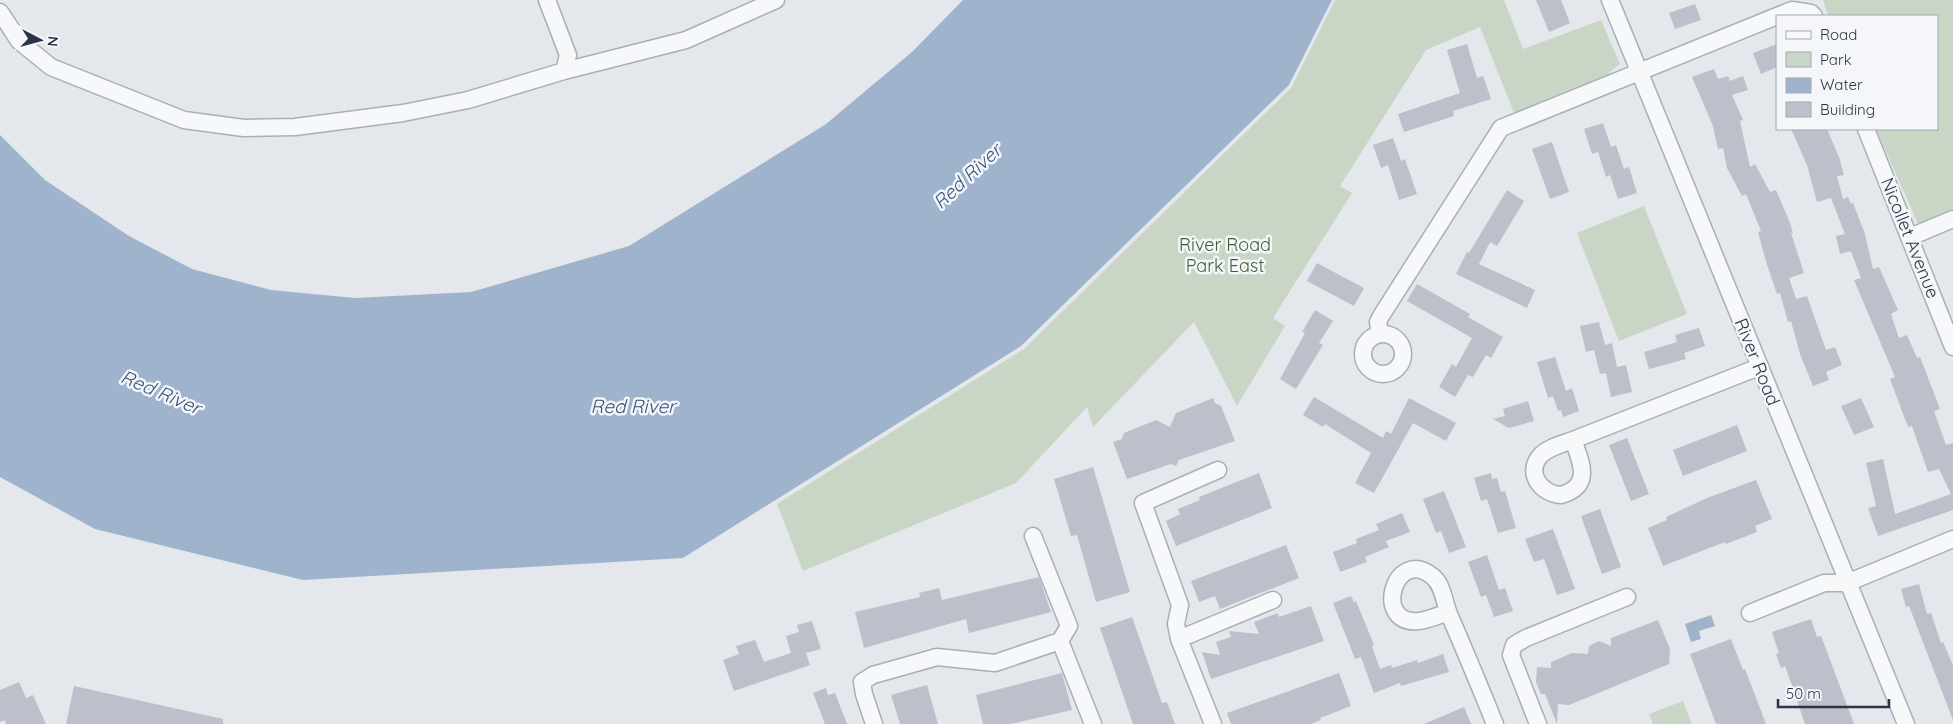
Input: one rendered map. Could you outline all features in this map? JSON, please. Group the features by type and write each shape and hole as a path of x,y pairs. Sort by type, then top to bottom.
{"street":[{"path":"547,0 568,55 564,71"},
{"path":"0,12 19,41 51,67 184,120 244,128 296,127 402,113 468,100 564,71 686,40 776,0"},
{"name":"River Road","path":"1610,0 1906,724"},
{"path":"1779,15 1792,10 1813,15"},
{"path":"1380,333 1378,322 1501,128 1776,16"},
{"name":"Nicollet Avenue","path":"1866,130 1953,347"},
{"path":"1910,237 1953,219"},
{"path":"1573,440 1759,367"},
{"path":"1214,724 1179,639 1176,624 1180,605 1143,503 1218,470"},
{"path":"874,724 862,682 874,675 937,656 996,662 1060,641 1069,626 1033,536"},
{"path":"1750,613 1824,583 1848,582 1953,539"},
{"path":"1538,724 1511,655 1514,645 1526,638 1627,597"},
{"path":"1179,639 1273,600"},
{"path":"1448,612 1495,724"},
{"path":"1060,641 1093,724"}],"green space":[{"name":"River Road Park East","path":"1335,0 1504,0 1523,49 1601,20 1620,64 1605,76 1514,113 1480,27 1426,50 1340,186 1352,193 1273,318 1285,326 1237,406 1194,322 1093,427 1087,407 1016,483 803,571 777,504 1024,349 1291,88"},
{"path":"1823,0 1953,0 1953,214 1919,226 1876,130 1938,130 1938,15 1828,15"},
{"path":"1644,206 1687,314 1619,341 1577,233"},
{"path":"1683,701 1692,724 1653,724 1649,714"}],"water":[{"name":"Red River","path":"963,0 1332,0 1289,85 1021,346 683,558 303,580 95,529 0,477 0,135 45,180 129,236 192,269 271,290 355,298 471,292 629,246 826,124 912,52"},
{"path":"1711,615 1715,626 1699,631 1701,639 1691,642 1685,624"}],"building":[{"path":"1536,0 1561,0 1570,23 1549,32"},
{"path":"1695,4 1701,20 1675,29 1669,13"},
{"path":"1467,44 1477,78 1483,76 1491,99 1453,111 1454,116 1404,132 1398,114 1460,93 1447,50"},
{"path":"1776,44 1776,67 1761,74 1753,53"},
{"path":"1714,69 1718,79 1728,76 1730,81 1743,76 1748,90 1732,95 1743,120 1740,121 1750,167 1755,164 1770,192 1776,190 1790,223 1793,233 1791,233 1804,273 1789,278 1796,299 1807,296 1826,350 1835,347 1842,365 1826,372 1829,380 1813,386 1800,354 1791,321 1788,322 1780,293 1777,294 1767,265 1758,232 1761,231 1746,194 1742,196 1727,168 1723,148 1718,149 1713,126 1692,77"},
{"path":"1603,123 1611,147 1616,145 1624,169 1629,167 1637,193 1618,199 1610,175 1606,177 1598,152 1592,154 1584,129"},
{"path":"1791,130 1827,130 1839,157 1844,175 1837,176 1843,199 1848,197 1851,204 1853,203 1865,234 1873,269 1879,267 1898,310 1891,314 1899,338 1907,335 1917,358 1920,357 1940,409 1934,411 1946,445 1953,443 1953,510 1878,536 1868,508 1876,506 1866,463 1883,459 1895,514 1951,494 1939,469 1928,472 1912,426 1908,427 1890,379 1895,377 1854,280 1861,278 1851,251 1840,254 1836,236 1845,234 1831,198 1817,202 1807,165"},
{"path":"1393,138 1401,161 1405,159 1417,194 1399,200 1388,165 1381,168 1373,145"},
{"path":"1552,142 1569,192 1550,199 1532,149"},
{"path":"1507,190 1524,201 1497,246 1490,242 1479,264 1535,290 1527,308 1456,274 1467,252 1469,253"},
{"path":"1317,263 1364,288 1354,306 1307,281"},
{"path":"1417,284 1470,314 1468,317 1503,337 1491,358 1486,355 1473,377 1468,375 1455,397 1439,387 1452,364 1456,367 1472,338 1407,301"},
{"path":"1315,310 1333,321 1319,343 1323,345 1296,389 1280,379 1305,333 1302,332"},
{"path":"1599,322 1605,345 1612,343 1617,367 1626,365 1632,392 1611,397 1606,373 1600,374 1594,350 1586,352 1580,326"},
{"path":"1699,328 1705,346 1684,353 1686,359 1649,369 1644,352 1677,342 1675,335"},
{"path":"1555,357 1566,391 1572,388 1579,411 1563,417 1561,410 1558,411 1553,396 1548,398 1537,362"},
{"path":"1314,397 1383,438 1386,431 1391,434 1409,398 1456,423 1446,441 1413,423 1374,493 1355,483 1371,453 1325,424 1323,427 1303,415"},
{"path":"1213,398 1215,403 1221,406 1235,441 1179,460 1176,466 1171,464 1127,479 1113,442 1122,439 1124,433 1156,420 1170,427 1176,413"},
{"path":"1861,398 1874,427 1854,435 1841,406"},
{"path":"1528,401 1534,421 1509,428 1493,419 1505,416 1503,409"},
{"path":"1737,425 1747,451 1683,476 1673,450"},
{"path":"1627,438 1649,494 1631,501 1609,445"},
{"path":"1093,467 1130,592 1096,602 1077,535 1071,536 1054,479"},
{"path":"1259,473 1272,508 1176,546 1166,521 1180,514 1178,509 1200,500 1199,497"},
{"path":"1491,473 1492,479 1497,478 1501,492 1505,491 1516,528 1498,533 1487,499 1481,501 1474,478"},
{"path":"1756,480 1772,519 1755,526 1757,532 1663,566 1648,528 1667,520 1666,517 1707,498"},
{"path":"1444,491 1466,547 1449,553 1441,531 1436,533 1423,499"},
{"path":"1600,509 1621,567 1602,574 1581,516"},
{"path":"1402,513 1410,532 1386,541 1389,547 1365,557 1367,562 1340,572 1333,552 1357,543 1356,539 1379,530 1376,524"},
{"path":"1553,529 1575,589 1557,595 1544,559 1534,562 1525,539"},
{"path":"1286,545 1299,578 1220,609 1215,596 1199,602 1191,581"},
{"path":"1487,555 1499,590 1505,588 1513,611 1494,617 1486,595 1481,597 1468,562"},
{"path":"1039,577 1051,612 969,633 966,619 864,648 855,612 920,597 919,593 939,588 942,600"},
{"path":"1919,584 1927,614 1931,613 1941,643 1943,642 1953,665 1953,720 1909,606 1906,607 1901,589"},
{"path":"1351,596 1354,602 1356,601 1374,645 1372,646 1380,669 1391,665 1392,668 1417,660 1418,663 1443,654 1449,672 1401,686 1400,683 1374,693 1361,657 1355,659 1333,603"},
{"path":"1311,606 1324,641 1211,679 1202,652 1220,655 1216,642 1231,637 1229,631 1259,634 1254,622 1278,613 1279,617"},
{"path":"1132,617 1162,703 1167,702 1175,724 1133,724 1100,628"},
{"path":"1811,619 1817,637 1821,636 1854,724 1805,724 1785,666 1781,668 1776,654 1779,653 1772,632"},
{"path":"1658,620 1670,649 1669,664 1569,705 1558,704 1557,724 1545,694 1541,694 1536,682 1537,667 1551,668 1551,662 1572,653 1588,654 1589,646 1599,641 1611,646 1611,638"},
{"path":"812,621 821,649 806,653 810,665 734,691 723,660 739,654 736,646 755,640 764,662 791,653 786,636 799,632 797,625"},
{"path":"1731,639 1743,670 1745,669 1766,724 1716,724 1690,654"},
{"path":"1062,673 1072,710 1010,724 983,724 976,695"},
{"path":"1339,673 1351,706 1320,718 1321,720 1311,724 1231,724 1227,713"},
{"path":"19,682 26,698 33,695 46,724 6,724 5,720 0,722 0,690"},
{"path":"927,685 938,724 900,724 891,695"},
{"path":"74,686 223,719 223,724 66,724"},
{"path":"826,688 828,695 835,693 847,724 825,724 813,693"},
{"path":"1464,707 1471,724 1424,724"}]}
